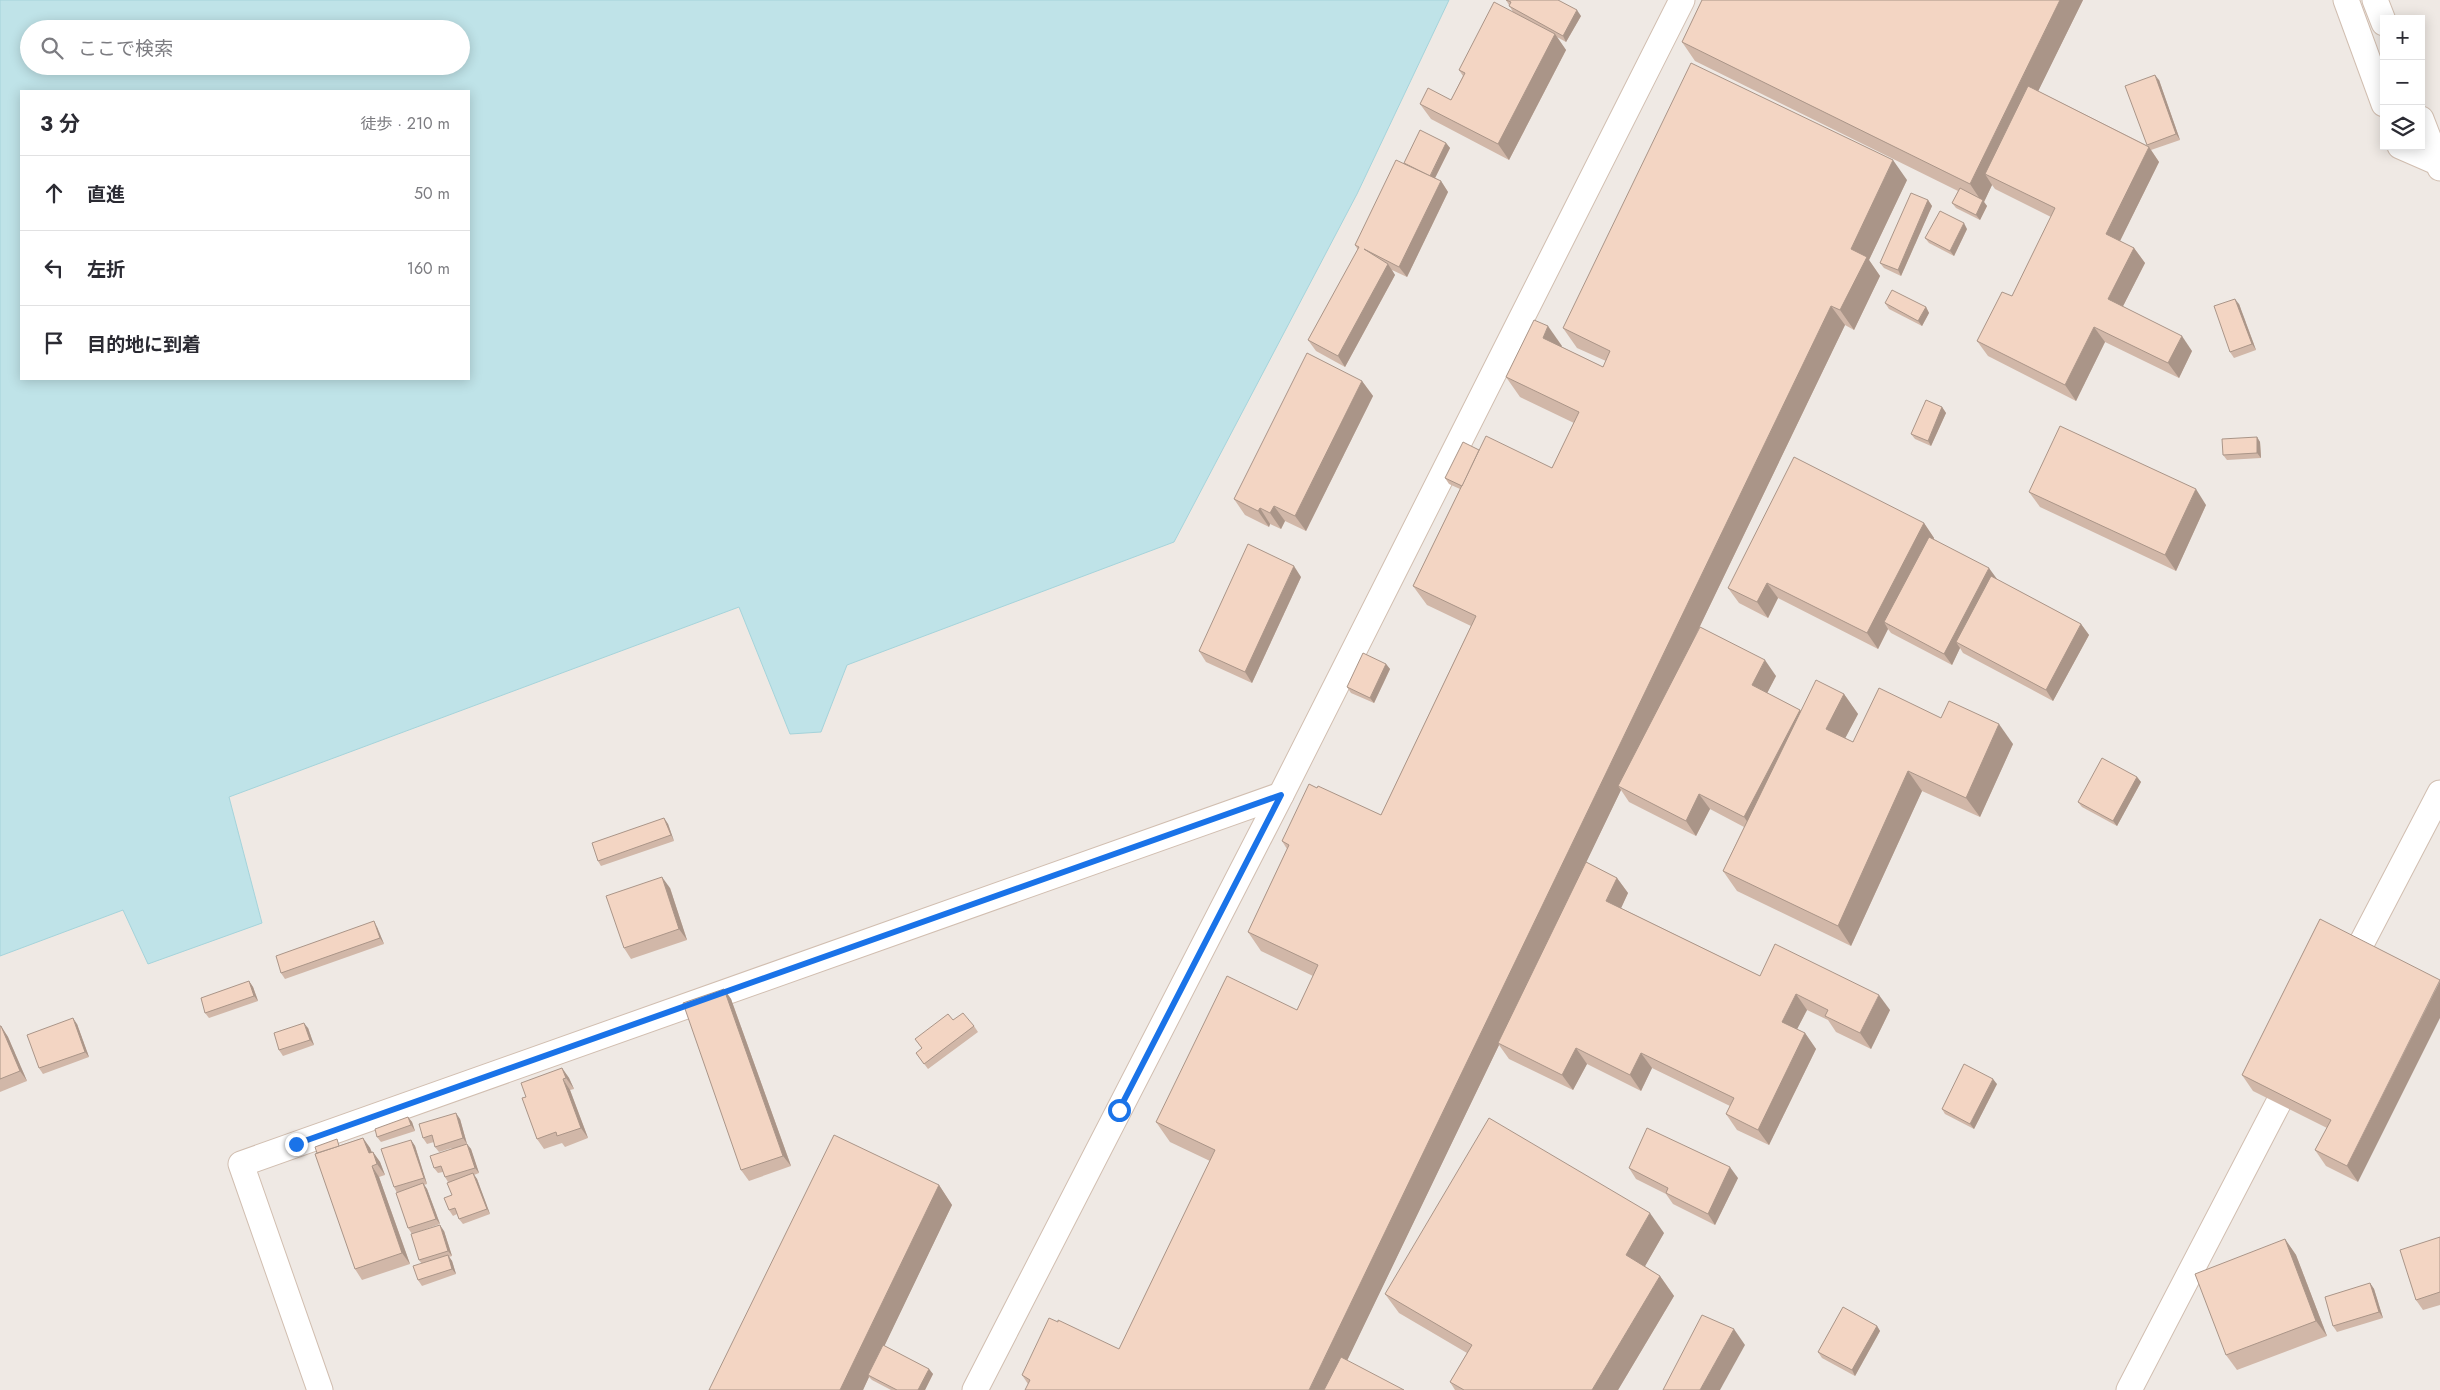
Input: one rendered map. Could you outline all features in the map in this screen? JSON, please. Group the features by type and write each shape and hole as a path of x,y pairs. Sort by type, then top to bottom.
{"lane":[{"path":"975,1390 1281,795 1682,0"},
{"path":"2346,0 2380,93"},
{"path":"2375,0 2381,15"},
{"path":"2425,129 2439,165"},
{"path":"2408,150 2439,165"},
{"path":"2335,995 2440,793"},
{"path":"320,1390 241,1164 1281,795"},
{"path":"2129,1390 2303,1056"}],"shaded area":[{"path":"1449,0 2440,0 2440,1390 0,1390 0,956 123,910 262,923 229,797 739,607 790,734 847,665 1174,542 1357,194"}],"water":[{"path":"0,0 1449,0 1357,194 1174,542 847,665 821,732 790,734 739,607 229,797 262,923 148,964 123,910 0,956"}],"building":[{"path":"1506,0 1558,0 1577,10 1563,36 1509,6 1511,2"},
{"path":"1702,0 2060,0 1970,184 1682,42"},
{"path":"1494,2 1555,34 1498,144 1420,104 1428,88 1451,100 1465,73 1459,70"},
{"path":"1691,63 1893,160 1851,249 1867,257 1840,310 1831,306 1309,1390 1025,1390 1030,1380 1022,1375 1049,1318 1058,1322 1058,1320 1119,1349 1215,1150 1156,1122 1227,976 1297,1010 1318,965 1248,932 1289,845 1282,841 1309,784 1317,788 1318,786 1381,815 1476,616 1413,586 1486,436 1552,468 1579,412 1506,377 1534,320 1548,326 1543,338 1603,367 1610,351 1563,328"},
{"path":"2155,75 2176,134 2147,145 2125,86"},
{"path":"2028,86 2149,147 2106,234 2134,248 2108,299 2182,336 2168,363 2094,327 2065,385 1977,341 2002,292 2012,296 2055,208 1985,174"},
{"path":"1420,130 1446,143 1430,176 1404,163"},
{"path":"1396,160 1441,181 1399,267 1364,249 1388,264 1338,356 1308,340 1359,247 1355,245"},
{"path":"1960,188 1983,200 1976,215 1952,203"},
{"path":"1911,193 1928,200 1898,270 1880,263"},
{"path":"1940,211 1964,223 1950,251 1925,238"},
{"path":"1892,290 1926,307 1918,321 1885,303"},
{"path":"2235,299 2252,344 2230,352 2214,306"},
{"path":"1307,353 1362,381 1295,516 1274,506 1270,513 1260,508 1258,511 1234,499"},
{"path":"1926,400 1942,407 1928,441 1911,434"},
{"path":"2060,426 2196,489 2165,555 2029,492"},
{"path":"2257,437 2257,453 2223,455 2222,439"},
{"path":"1463,442 1479,450 1462,486 1445,478"},
{"path":"1794,457 1924,523 1867,633 1767,583 1757,602 1728,588"},
{"path":"1929,537 1989,568 1944,654 1884,622"},
{"path":"1248,544 1294,566 1245,672 1199,651"},
{"path":"1991,576 2081,624 2046,690 1956,642"},
{"path":"1700,627 1765,660 1752,685 1800,710 1744,817 1699,794 1686,821 1618,786"},
{"path":"1363,653 1386,664 1370,698 1347,687"},
{"path":"1816,680 1844,694 1826,729 1853,742 1879,688 1941,718 1949,701 1999,724 1966,798 1908,771 1838,926 1723,871"},
{"path":"2102,758 2137,777 2113,821 2078,802"},
{"path":"664,818 671,835 598,861 592,843"},
{"path":"1586,862 1617,878 1606,901 1760,976 1775,944 1879,995 1860,1033 1825,1016 1828,1010 1796,994 1782,1022 1805,1033 1758,1130 1726,1114 1734,1098 1641,1053 1630,1075 1576,1048 1562,1075 1498,1043"},
{"path":"662,877 679,929 624,948 606,896"},
{"path":"2320,919 2440,980 2347,1166 2315,1150 2331,1120 2242,1075"},
{"path":"374,921 380,938 281,973 276,956"},
{"path":"249,981 254,996 205,1013 201,998"},
{"path":"724,989 783,1156 741,1170 683,1003"},
{"path":"963,1013 974,1026 924,1064 916,1053 922,1048 915,1039 948,1014 953,1020"},
{"path":"73,1018 85,1052 39,1068 27,1035"},
{"path":"304,1023 310,1040 279,1050 274,1033"},
{"path":"0,1026 20,1071 0,1079"},
{"path":"1964,1064 1993,1079 1970,1124 1942,1109"},
{"path":"562,1068 566,1078 563,1079 581,1128 557,1136 556,1132 537,1139 522,1098 526,1097 521,1083"},
{"path":"456,1113 463,1138 435,1147 432,1135 423,1138 419,1124"},
{"path":"408,1117 411,1125 377,1137 375,1129"},
{"path":"1489,1118 1650,1213 1626,1255 1660,1276 1592,1390 1464,1390 1450,1382 1472,1345 1385,1294"},
{"path":"1647,1128 1730,1167 1708,1214 1666,1193 1668,1188 1629,1168"},
{"path":"834,1135 939,1185 840,1390 709,1390"},
{"path":"363,1138 369,1153 373,1152 377,1164 372,1166 402,1253 355,1269 315,1154"},
{"path":"337,1139 339,1146 317,1153 315,1147"},
{"path":"411,1140 424,1178 394,1187 381,1149"},
{"path":"467,1144 475,1168 445,1177 441,1166 434,1168 430,1156"},
{"path":"473,1173 487,1209 459,1219 455,1208 449,1210 444,1198 452,1195 447,1183"},
{"path":"423,1183 436,1219 408,1228 396,1193"},
{"path":"440,1225 448,1251 419,1260 411,1234"},
{"path":"2440,1237 2440,1292 2416,1300 2400,1250"},
{"path":"2285,1239 2316,1321 2226,1355 2195,1274"},
{"path":"448,1255 452,1269 418,1280 413,1266"},
{"path":"2370,1283 2379,1312 2333,1326 2325,1297"},
{"path":"1843,1307 1877,1326 1852,1370 1818,1352"},
{"path":"1702,1315 1734,1329 1700,1390 1663,1390"},
{"path":"883,1345 929,1369 918,1390 897,1390 868,1375"},
{"path":"1341,1357 1404,1390 1324,1390"}],"route":[{"path":"296,1144 1281,795 1119,1110"}]}
